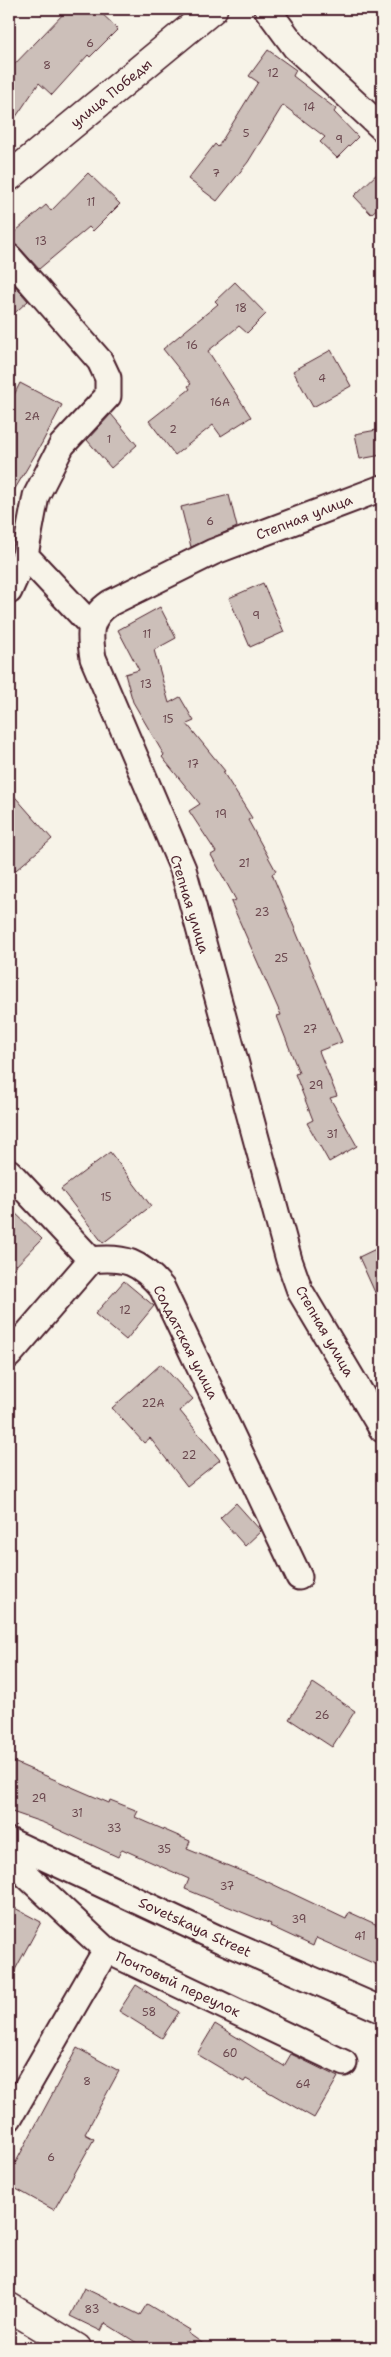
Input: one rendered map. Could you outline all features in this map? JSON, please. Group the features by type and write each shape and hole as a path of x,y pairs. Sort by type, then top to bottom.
{"main road":[{"name":"улица Победы","path":"9,178 213,9"},
{"path":"9,2307 77,2348"}],"street":[{"path":"267,9 296,47 382,128"},
{"path":"9,257 100,360 108,378 109,387 108,396 103,404 80,424 62,445 36,496 25,555 9,591"},
{"name":"Степная улица","path":"382,488 213,552 110,603 98,611 91,626 90,640 93,658 182,869 294,1276 313,1313 382,1429"},
{"path":"25,555 91,626"},
{"path":"9,1172 91,1260 9,1355"},
{"name":"Солдатская улица","path":"91,1260 109,1258 131,1261 150,1274 162,1288 300,1577"},
{"name":"Sovetskaya Street","path":"9,1841 221,1940 382,2010"},
{"path":"9,1858 106,1950"},
{"name":"Почтовый переулок","path":"9,2118 106,1950 344,2063"}],"building":[{"path":"68,9 97,9 118,29 90,57 88,55 52,95 39,83 9,127 9,70"},
{"path":"268,50 296,70 293,76 336,109 334,112 358,137 337,158 320,142 325,137 283,105 248,162 217,201 188,179 215,144 218,147 258,82 249,76"},
{"path":"382,169 382,204 371,214 354,196"},
{"path":"88,173 120,204 93,231 89,227 39,269 19,247 9,243 9,237 46,205 51,211"},
{"path":"9,279 28,301 9,318"},
{"path":"235,282 266,314 247,333 239,326 208,351 251,417 221,436 213,425 175,455 149,421 190,389 188,386 191,384 163,349 218,304 215,301"},
{"path":"331,350 351,386 313,407 293,371"},
{"path":"20,383 62,405 9,499 9,405"},
{"path":"111,414 137,445 111,468 87,440"},
{"path":"382,429 382,455 360,459 355,434"},
{"path":"229,495 237,527 191,547 181,507"},
{"path":"263,583 284,632 250,647 229,598"},
{"path":"160,607 176,638 154,650 169,703 180,697 194,721 187,724 225,771 223,772 252,818 248,820 276,871 272,874 342,1042 319,1051 337,1096 330,1098 357,1146 329,1162 307,1123 313,1120 295,1074 299,1073 277,1016 281,1015 231,902 236,900 211,855 216,852 189,811 200,804 162,757 164,755 133,702 125,674 139,670 118,630"},
{"path":"9,790 52,839 9,876"},
{"path":"110,1152 151,1206 103,1243 61,1189"},
{"path":"9,1207 42,1239 9,1273"},
{"path":"382,1246 382,1308 359,1257"},
{"path":"124,1281 154,1306 126,1340 95,1314"},
{"path":"161,1364 193,1399 180,1411 220,1460 187,1486 150,1438 144,1443 112,1408"},
{"path":"236,1503 261,1531 245,1546 220,1518"},
{"path":"313,1683 355,1711 332,1747 289,1719"},
{"path":"9,1760 109,1803 110,1800 138,1811 135,1817 190,1841 187,1849 268,1882 346,1919 349,1912 382,1927 382,1967 316,1938 313,1946 270,1926 271,1924 185,1889 189,1879 122,1849 118,1857 44,1823 9,1811"},
{"path":"9,1905 41,1922 9,1981"},
{"path":"136,1985 179,2012 162,2038 119,2011"},
{"path":"215,2024 284,2066 291,2054 338,2077 314,2118 246,2079 244,2082 197,2054"},
{"path":"77,2048 119,2071 85,2134 94,2139 54,2210 9,2185 9,2175"},
{"path":"84,2288 140,2315 147,2304 190,2330 188,2333 209,2348 145,2348 105,2323 101,2331 70,2316"}]}
